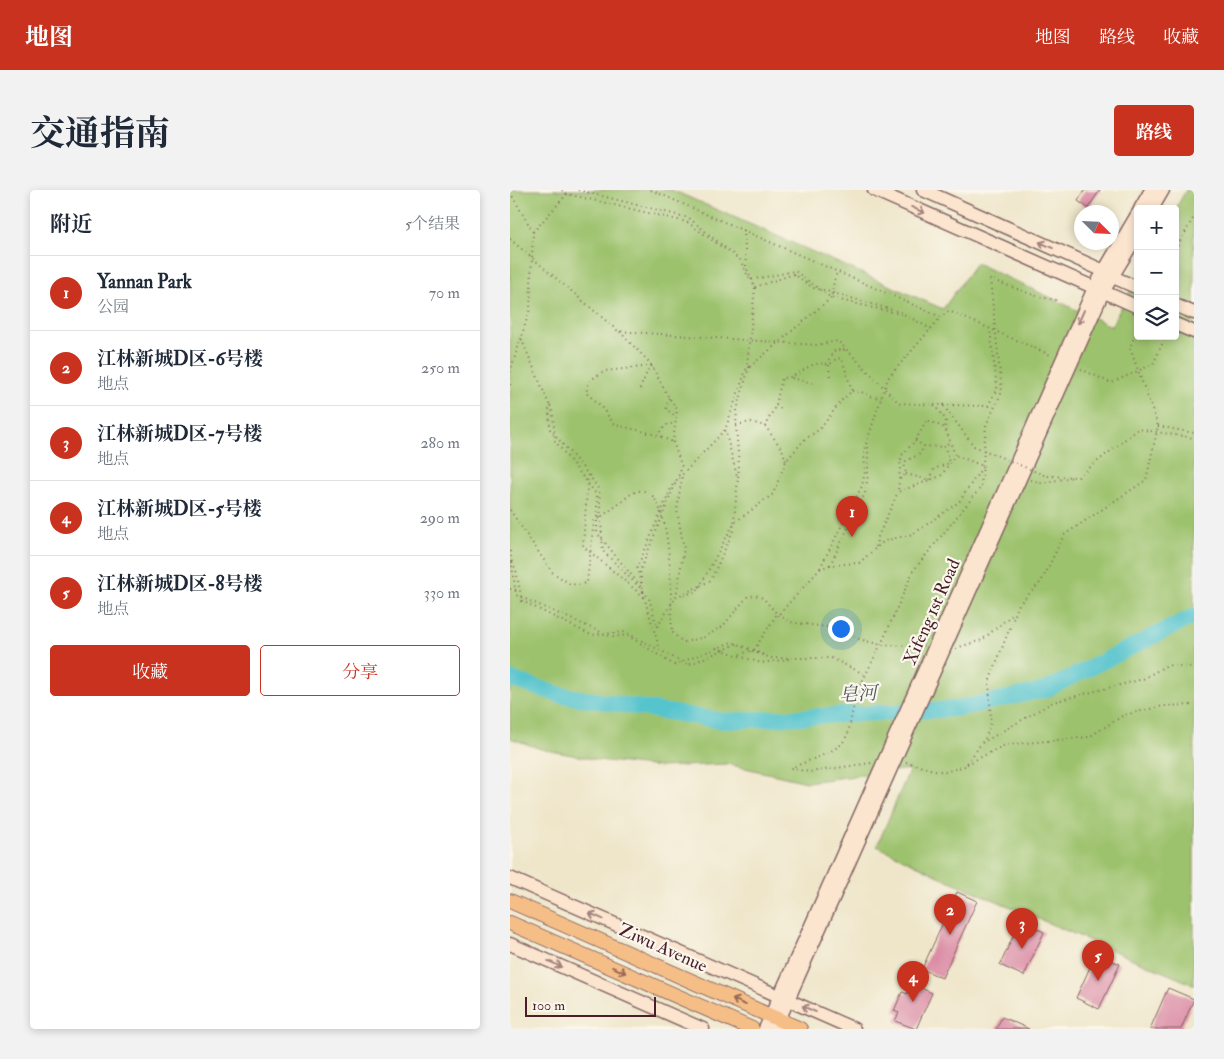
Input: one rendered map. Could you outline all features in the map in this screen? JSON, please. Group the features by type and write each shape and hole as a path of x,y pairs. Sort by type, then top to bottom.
{"main road":[{"path":"874,190 1134,305"},
{"path":"923,190 1134,286"},
{"path":"1142,205 1151,190"},
{"path":"1154,205 1163,190"},
{"name":"Xifeng 1st Road","path":"773,1024 1099,290 1134,221"},
{"name":"Xifeng 1st Road","path":"1108,274 1134,239"},
{"path":"1179,306 1194,313"},
{"path":"1179,326 1194,332"},
{"name":"Xifeng 1st Road","path":"941,647 1021,477 1067,362"},
{"path":"510,878 854,1029"},
{"name":"Ziwu Avenue","path":"510,901 773,1024 800,1029"},
{"path":"510,922 752,1029"},
{"path":"510,944 703,1029"}],"path":[{"path":"562,190 567,194 687,222 740,260 750,280 752,280"},
{"path":"534,232 567,194 568,190"},
{"path":"578,190 689,218 746,265"},
{"path":"651,190 941,317"},
{"path":"510,192 534,232 530,310 510,372"},
{"path":"1179,243 1194,217"},
{"path":"676,597 711,580 734,531 739,467 737,412 749,367 747,365 756,286 746,265 744,230"},
{"path":"510,239 619,331 651,364 668,398 676,409 673,442 682,467 640,571 644,597 661,650"},
{"path":"643,591 637,568 673,484 725,430 746,370 831,298 835,276 840,272"},
{"path":"752,280 795,273 814,288 905,315 931,329"},
{"path":"756,286 795,273"},
{"path":"1057,300 1039,297 990,279 1002,392 986,425 981,487 913,572 881,645 856,694 848,734 842,744 828,753 791,768 809,772 892,757 945,772 965,766 1006,745 1089,737 1124,715 1163,706 1194,705"},
{"path":"821,290 831,298 905,315"},
{"path":"737,655 754,650 777,614 820,569 862,486 865,472 864,450 888,378 941,317 949,311 1111,383 1153,364 1164,340"},
{"path":"619,331 816,345 838,341 900,403 988,406 997,388 990,328"},
{"path":"965,766 986,737 991,722 989,682 1019,604 1041,582 1064,536 1146,480 1158,426 1130,348 1134,337"},
{"path":"521,338 549,404 550,429 599,490 603,551 649,598 657,627"},
{"path":"826,364 835,350 846,350"},
{"path":"830,379 829,366 837,358 842,359 852,391"},
{"path":"640,388 651,364"},
{"path":"651,364 604,371 589,381 586,392 614,425 633,427 673,442"},
{"path":"792,378 812,364 826,364 829,366"},
{"path":"765,426 776,405 782,378 792,378 812,383"},
{"path":"852,391 882,398"},
{"path":"700,586 734,523 773,494 786,462 805,439 820,429 852,391"},
{"path":"668,398 666,409 676,417"},
{"path":"595,401 602,402"},
{"path":"776,405 782,410"},
{"path":"934,405 946,420 945,428 955,455 983,466"},
{"path":"943,405 974,446 1046,476 1078,477 1138,429 1194,438"},
{"path":"729,420 737,412"},
{"path":"876,547 877,539 898,492 901,456 915,441 927,420 945,428"},
{"path":"736,425 751,422 765,426 782,449 786,462"},
{"path":"662,437 660,431 669,423 675,425"},
{"path":"1158,426 1194,433"},
{"path":"725,430 738,479"},
{"path":"554,434 555,441 597,495 597,533 642,588"},
{"path":"915,441 924,446 945,447"},
{"path":"945,447 950,441"},
{"path":"830,565 865,493 868,475 868,442"},
{"path":"904,462 920,454 924,446"},
{"path":"945,447 949,463"},
{"path":"898,492 941,476 955,455"},
{"path":"900,460 904,462"},
{"path":"904,462 906,474"},
{"path":"930,480 934,469 949,463"},
{"path":"820,569 830,565 859,563 884,541 913,534 958,502 983,466"},
{"path":"588,474 583,546 644,597"},
{"path":"899,480 906,474"},
{"path":"906,474 930,480"},
{"path":"654,630 676,597 684,549 677,510 682,475"},
{"path":"1021,477 1041,484 1074,476"},
{"path":"510,510 552,572 570,584 581,586 586,582 594,521 635,492 644,491 650,493 656,499 666,529 671,568 672,632 685,642 705,637 723,626 747,597 754,595 763,598 777,614 790,622 841,629 859,639 881,645 958,649 982,640 1016,612"},
{"path":"859,492 861,500"},
{"path":"510,551 516,595"},
{"path":"510,559 516,570 522,601 592,635 625,632 688,664 738,644"},
{"path":"510,589 520,590"},
{"path":"510,595 516,595 612,638 627,635 674,665 732,642 770,658"},
{"path":"738,644 750,651 770,658 831,658 866,675"},
{"path":"714,648 761,663 797,658"},
{"path":"981,744 1053,702 1143,679 1168,664 1194,666"}],"green space":[{"path":"510,190 672,190 943,309 976,263 1111,326 1134,284 1134,340 1179,340 1178,205 1186,190 1194,190 1194,985 945,879 877,846 910,769 807,782 727,764 660,767 598,760 541,749 510,738"}],"building":[{"path":"1085,190 1100,190 1090,205 1084,205 1078,201"},
{"path":"957,892 977,901 942,978 922,969"},
{"path":"1020,921 1044,932 1024,976 1000,965"},
{"path":"1096,954 1120,964 1099,1009 1076,998"},
{"path":"912,984 932,993 916,1029 895,1021 899,1013 894,1011 902,992 907,994"},
{"path":"1168,988 1194,999 1181,1029 1150,1029"},
{"path":"1002,1017 1029,1029 996,1029"}],"waterway":[{"name":"皂河","path":"510,679 561,695 724,721 955,709 1045,690 1194,616"}],"place":[{"name":"Yannan Park","path":"852,537"},
{"name":"江林新城D区-6号楼","path":"950,935"},
{"name":"江林新城D区-7号楼","path":"1022,949"},
{"name":"江林新城D区-8号楼","path":"1098,981"},
{"name":"江林新城D区-5号楼","path":"913,1002"}]}
